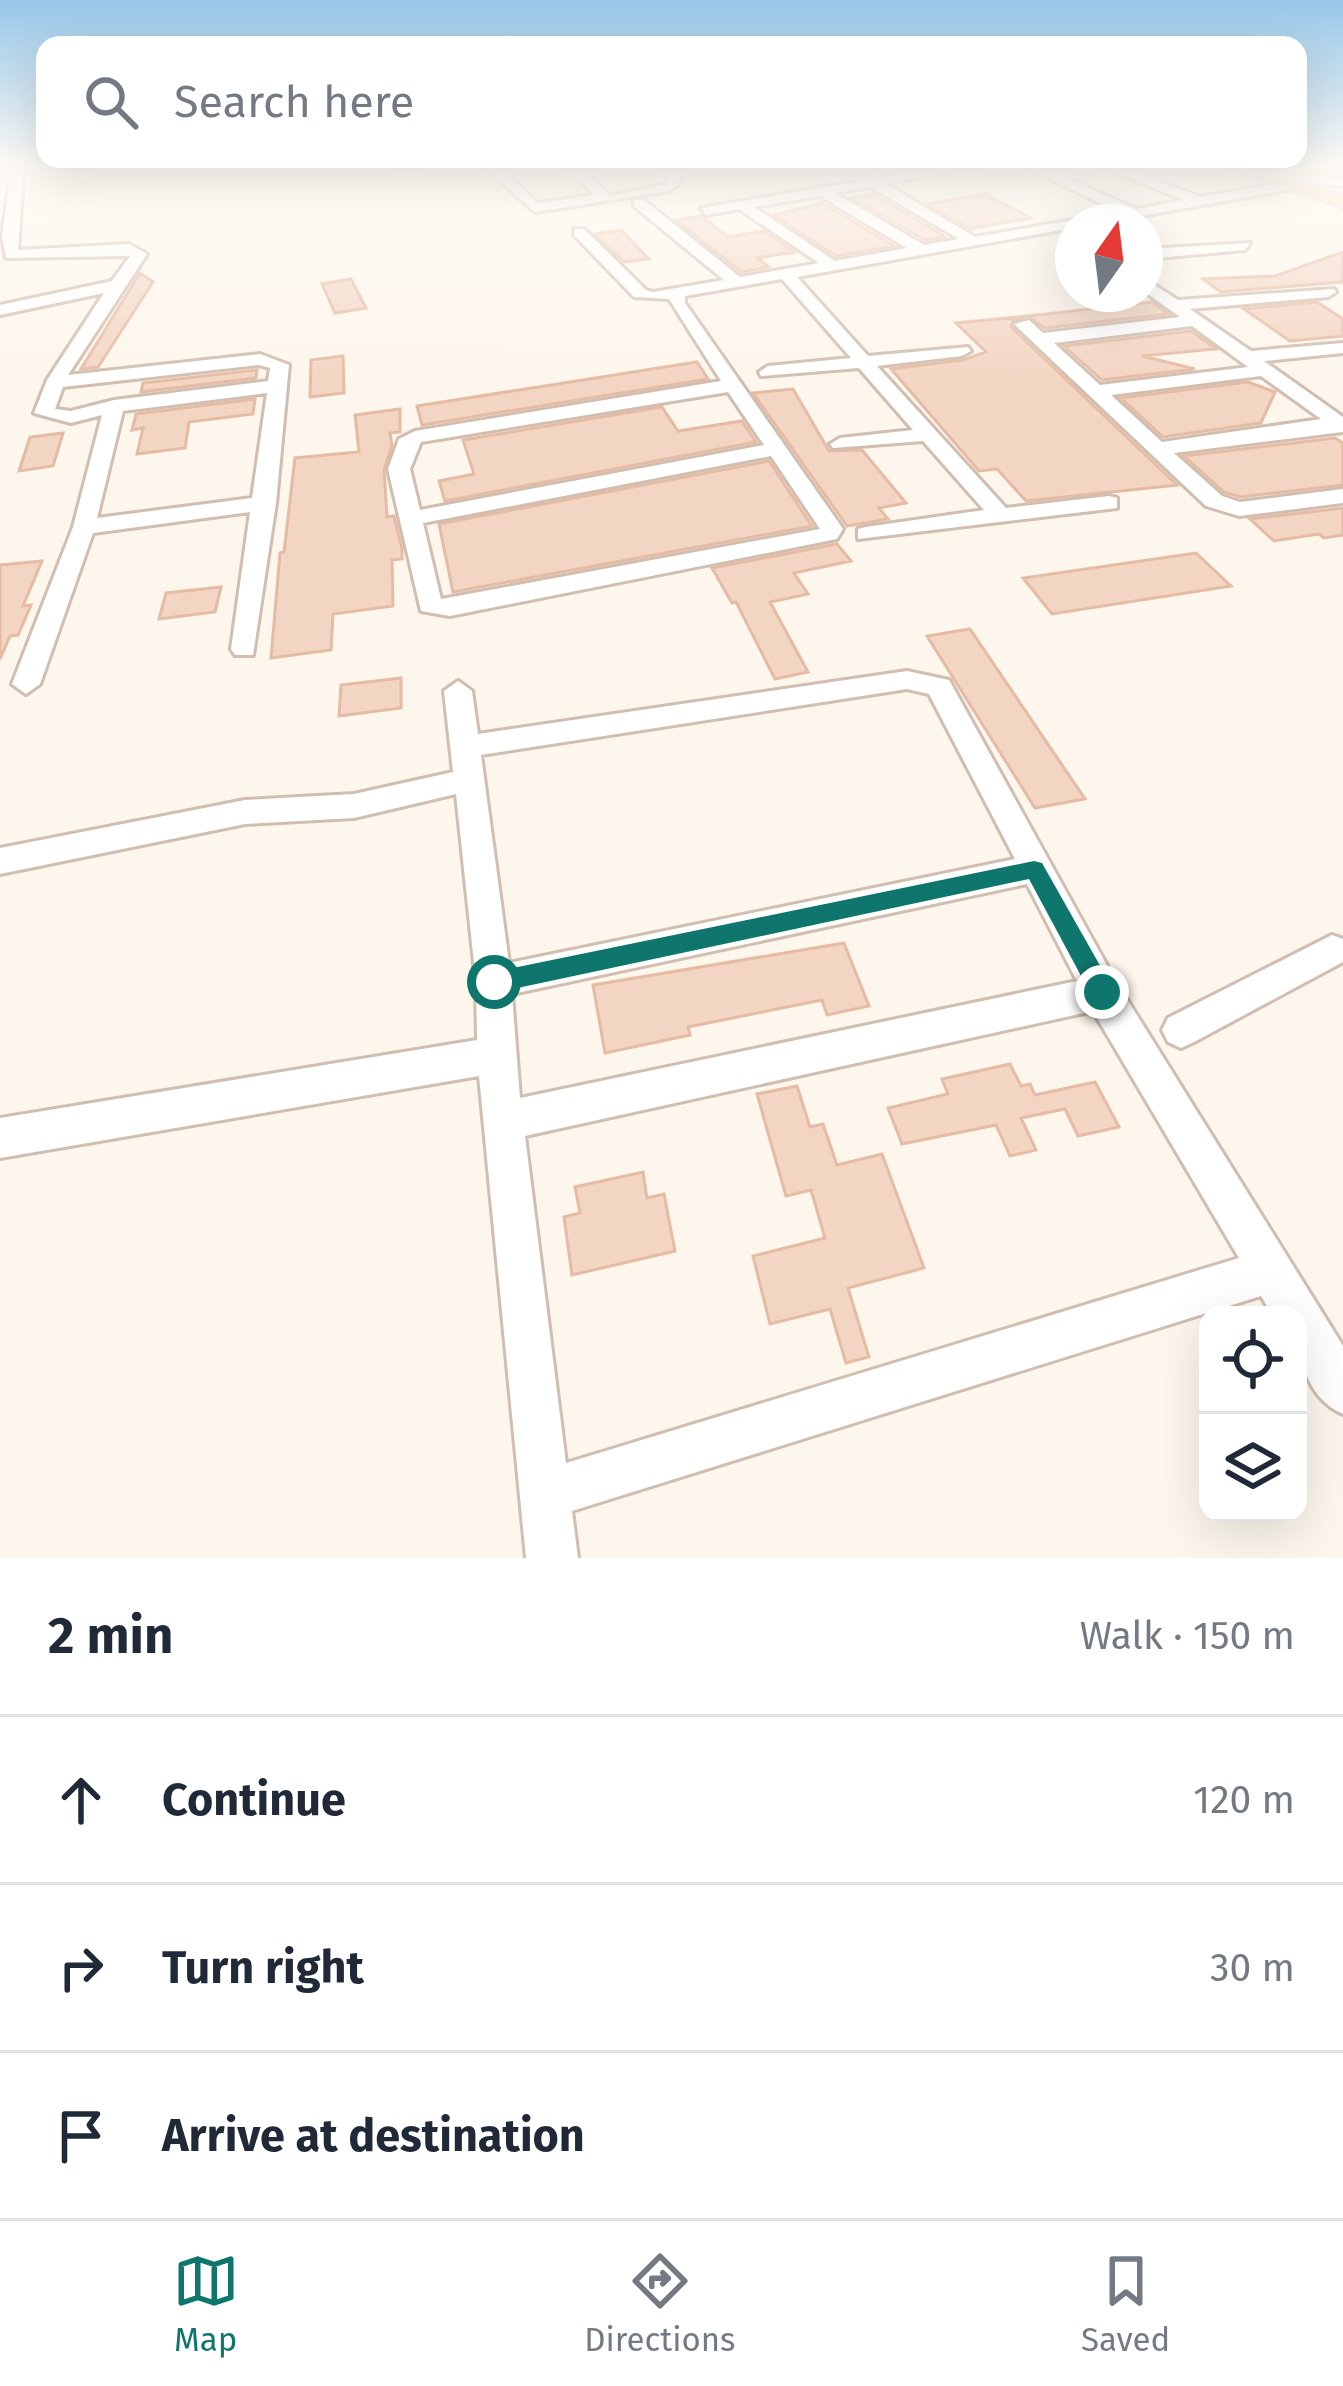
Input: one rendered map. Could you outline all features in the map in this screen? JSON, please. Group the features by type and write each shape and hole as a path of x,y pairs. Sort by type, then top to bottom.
{"street":[{"path":"585,238 640,294 677,294 988,238"},
{"path":"681,238 737,284"},
{"path":"791,238 833,266"},
{"path":"901,238 921,250"},
{"path":"966,238 970,240"},
{"path":"4,246 11,255 26,258 139,250 43,406 44,413 71,417 114,406 277,386"},
{"path":"1163,253 1245,246"},
{"path":"787,274 1000,515"},
{"path":"0,310 118,285"},
{"path":"1175,305 1328,292"},
{"path":"677,294 677,303 734,385 774,449 832,529 829,534 450,608 430,605 399,470 406,443 415,437 734,385"},
{"path":"1163,297 1340,425"},
{"path":"1198,320 1031,332 1214,501 1239,509 1343,496"},
{"path":"1249,357 1343,347"},
{"path":"768,372 962,351"},
{"path":"57,382 260,359 280,365 244,649"},
{"path":"1095,391 1266,370"},
{"path":"1304,397 1343,392"},
{"path":"26,684 84,527 114,406"},
{"path":"1155,449 1340,425"},
{"path":"840,444 930,434"},
{"path":"409,519 774,449"},
{"path":"84,527 265,503"},
{"path":"866,534 1109,503"},
{"path":"0,861 245,812 354,806 470,762 925,680 949,698 1102,992 1343,1390"},
{"path":"458,691 494,982 496,1055 552,1558"},
{"path":"494,982 1034,869"},
{"path":"1181,1030 1340,953"},
{"path":"505,1121 1102,992"},
{"path":"0,1138 496,1055"},
{"path":"547,1494 1273,1270"}],"building":[{"path":"599,238 628,238 649,259 624,262"},
{"path":"698,238 774,238 794,252 757,258 769,267 741,272"},
{"path":"808,238 880,238 894,246 836,256"},
{"path":"1343,252 1343,282 1221,292 1203,279 1275,276"},
{"path":"140,273 153,282 98,367 81,369"},
{"path":"351,279 366,308 335,313 322,284"},
{"path":"1317,302 1343,319 1343,336 1290,341 1244,309"},
{"path":"1163,310 1168,314 1045,328 1028,316"},
{"path":"1028,316 1013,320 1011,327 1177,485 1026,501 997,469 979,471 891,369 963,360 986,352 956,323"},
{"path":"1191,331 1216,349 1142,356 1195,369 1102,380 1064,346"},
{"path":"343,356 344,393 310,397 311,360"},
{"path":"697,362 708,379 422,425 417,406"},
{"path":"257,370 256,378 141,392 143,383"},
{"path":"1248,382 1275,392 1261,423 1163,437 1121,398"},
{"path":"793,389 829,451 862,450 906,503 879,508 888,519 847,526 753,393"},
{"path":"255,399 253,414 189,422 185,448 137,454 143,428 132,430 136,414"},
{"path":"662,407 678,431 742,421 756,442 445,501 439,481 474,474 463,440"},
{"path":"400,409 400,432 390,433 392,446 384,470 387,517 394,516 402,549 402,559 392,560 393,606 333,614 331,650 271,658 295,458 359,452 355,415"},
{"path":"63,433 53,466 19,471 30,437"},
{"path":"1335,438 1343,443 1343,485 1240,497 1224,492 1184,456"},
{"path":"769,461 812,526 453,592 439,524"},
{"path":"1343,508 1343,535 1324,538 1319,534 1274,541 1250,519"},
{"path":"837,544 851,561 794,573 808,594 770,602 808,672 775,679 736,602 732,603 712,568"},
{"path":"1196,553 1231,586 1052,614 1023,578"},
{"path":"42,561 23,606 31,605 18,635 10,636 0,659 0,565"},
{"path":"221,587 215,612 159,619 166,593"},
{"path":"970,629 1085,799 1035,808 927,636"},
{"path":"401,678 401,708 339,716 341,685"},
{"path":"844,943 869,1006 827,1015 822,1000 688,1027 690,1035 605,1053 593,985"},
{"path":"1010,1064 1021,1086 1030,1084 1035,1095 1095,1082 1119,1127 1078,1136 1065,1109 1021,1118 1036,1150 1010,1156 996,1125 902,1144 888,1108 948,1094 942,1079"},
{"path":"797,1086 810,1127 823,1124 837,1165 882,1154 924,1268 848,1288 869,1357 846,1363 830,1309 770,1324 753,1256 825,1238 811,1190 786,1196 757,1094"},
{"path":"643,1172 647,1198 664,1194 675,1251 572,1275 564,1217 580,1213 575,1187"}],"route":[{"path":"494,982 1034,869 1102,992"}]}
